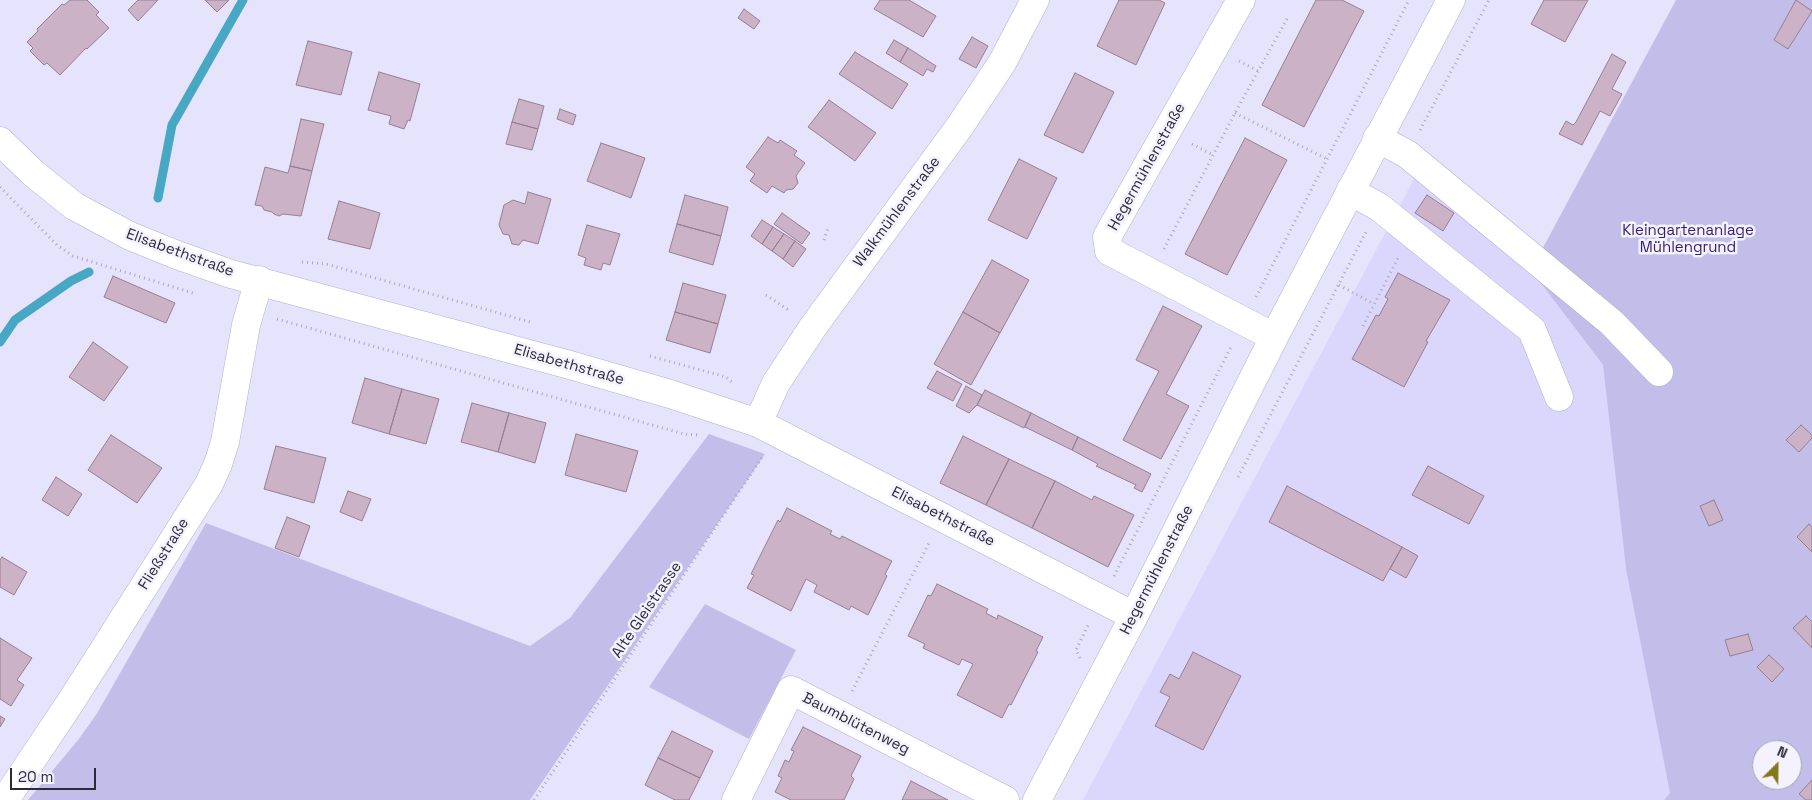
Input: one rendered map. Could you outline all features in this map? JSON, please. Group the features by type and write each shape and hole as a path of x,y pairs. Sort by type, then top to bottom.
{"street":[{"name":"Walkmühlenstraße","path":"758,423 776,383 813,327 960,126 1002,63 1035,0"},
{"name":"Hegermühlenstraße","path":"1241,0 1107,237 1109,252 1274,337"},
{"name":"Hegermühlenstraße","path":"1037,800 1134,616 1274,337 1451,0"},
{"path":"1378,138 1407,154 1612,323 1659,372"},
{"name":"Elisabethstraße","path":"0,141 33,174 74,206 130,236 231,274 570,364 758,423 1134,616"},
{"path":"1350,191 1378,207 1532,330 1559,397"},
{"name":"Fließstraße","path":"5,800 70,703 209,484 225,442 246,325 258,280"},
{"name":"Baumblütenweg","path":"736,800 790,690 1005,800"}],"path":[{"path":"1407,154 1489,0"},
{"path":"1152,274 1235,113 1288,16"},
{"path":"1235,113 1327,159"},
{"path":"0,188 57,245 73,256 205,297"},
{"path":"1238,478 1378,207"},
{"path":"824,240 828,228"},
{"path":"1363,326 1412,234"},
{"path":"1338,285 1374,304"},
{"path":"250,311 675,431 703,436"},
{"name":"Alte Gleistrasse","path":"534,800 765,454 756,451"},
{"path":"839,715 930,541"},
{"path":"1080,619 1121,640"}],"shaded area":[{"path":"1416,175 1531,270 1603,365 1626,569 1670,793 1664,800 1083,800"}],"green space":[{"name":"Kleingartenanlage Mühlengrund","path":"1676,0 1812,0 1812,800 1664,800 1670,793 1626,569 1603,365 1531,270"},
{"path":"709,434 765,454 530,800 28,800 78,740 96,715 206,523 530,646 570,618"},
{"path":"705,604 796,650 749,739 649,687"}],"building":[{"path":"70,0 87,0 99,12 96,15 109,28 60,75 47,63 44,65 30,51 33,48 27,42 62,4 64,5"},
{"path":"138,0 158,0 138,21 128,10"},
{"path":"205,0 229,0 217,12"},
{"path":"880,0 909,0 936,16 923,37 874,9"},
{"path":"1119,0 1159,0 1165,3 1136,65 1097,46"},
{"path":"1316,0 1342,0 1364,11 1304,127 1262,105"},
{"path":"1544,0 1588,0 1565,42 1531,24"},
{"path":"1796,0 1812,11 1788,49 1774,40"},
{"path":"744,9 760,21 754,29 738,18"},
{"path":"972,37 988,46 976,68 959,59"},
{"path":"894,40 908,48 900,62 886,53"},
{"path":"308,41 352,52 341,95 296,85"},
{"path":"908,48 936,66 933,72 927,69 923,76 900,62"},
{"path":"855,52 908,84 892,109 839,74"},
{"path":"1612,54 1626,62 1612,89 1622,94 1610,116 1600,111 1582,145 1559,134 1566,121 1573,125 1576,122"},
{"path":"379,72 420,84 410,121 408,120 404,129 389,124 391,116 368,110"},
{"path":"1075,73 1114,92 1083,153 1044,135"},
{"path":"519,99 544,106 538,129 512,122"},
{"path":"829,100 876,133 855,161 808,127"},
{"path":"560,109 576,115 573,125 557,119"},
{"path":"301,119 324,124 312,171 290,166"},
{"path":"512,122 538,129 532,150 506,144"},
{"path":"768,137 778,143 780,140 797,151 794,155 805,163 796,176 798,183 793,189 786,190 784,193 772,186 767,193 750,181 755,174 746,167"},
{"path":"1245,138 1287,160 1227,275 1185,254"},
{"path":"601,143 645,158 631,198 587,181"},
{"path":"1019,159 1057,178 1027,239 988,220"},
{"path":"290,166 312,171 301,216 283,214 279,216 264,210 262,206 255,205 265,167 288,173"},
{"path":"528,192 551,199 538,244 523,240 519,245 512,244 509,235 503,234 499,225 504,205 513,200 525,204"},
{"path":"685,195 728,207 721,236 677,224"},
{"path":"1427,195 1454,213 1443,231 1415,213"},
{"path":"339,201 380,213 370,249 328,239"},
{"path":"782,213 810,233 802,244 774,224"},
{"path":"762,220 773,227 762,244 751,236"},
{"path":"677,224 721,236 713,265 669,252"},
{"path":"587,225 620,234 610,265 603,263 601,270 584,265 586,258 578,255"},
{"path":"773,227 784,234 772,251 762,244"},
{"path":"784,234 795,241 783,259 772,251"},
{"path":"795,241 806,249 793,267 783,259"},
{"path":"992,260 1029,280 1000,333 963,312"},
{"path":"1398,273 1450,300 1426,341 1428,342 1404,387 1352,359 1376,315 1379,316 1388,299 1385,297"},
{"path":"113,276 175,303 166,323 104,297"},
{"path":"683,283 726,295 718,324 675,312"},
{"path":"1163,306 1202,326 1166,394 1189,406 1161,459 1123,440 1159,371 1136,360"},
{"path":"675,312 718,324 710,353 666,340"},
{"path":"963,312 1000,333 971,385 934,364"},
{"path":"93,342 128,367 104,401 69,377"},
{"path":"937,371 962,384 953,401 927,388"},
{"path":"365,378 402,389 389,434 352,423"},
{"path":"966,386 982,395 977,405 969,413 956,406"},
{"path":"402,389 439,399 426,444 389,434"},
{"path":"985,390 1031,413 1024,428 977,405"},
{"path":"472,403 509,413 498,452 461,442"},
{"path":"509,413 546,423 535,463 498,452"},
{"path":"1031,413 1078,437 1072,450 1025,427"},
{"path":"1801,425 1812,435 1812,438 1799,452 1786,440"},
{"path":"576,434 638,451 626,492 565,475"},
{"path":"111,435 162,468 137,503 88,470"},
{"path":"963,436 1009,459 986,505 940,483"},
{"path":"1078,437 1151,474 1142,492 1134,488 1136,485 1096,466 1098,464 1072,450"},
{"path":"276,446 326,458 314,503 264,489"},
{"path":"1009,459 1055,481 1032,528 986,505"},
{"path":"1428,466 1484,496 1469,524 1412,495"},
{"path":"56,477 82,494 68,516 42,500"},
{"path":"1055,481 1092,500 1094,496 1134,515 1108,567 1032,528"},
{"path":"1287,486 1402,547 1383,581 1269,522"},
{"path":"348,491 371,499 362,521 340,512"},
{"path":"1714,500 1723,520 1709,526 1700,506"},
{"path":"787,508 832,531 830,534 840,539 842,536 892,561 885,574 887,576 868,615 851,606 849,610 814,592 817,585 806,579 791,611 747,588 754,575 751,574 778,520 780,522"},
{"path":"287,517 310,526 299,557 275,548"},
{"path":"1809,524 1812,527 1812,552 1797,537"},
{"path":"1402,547 1418,556 1406,578 1390,569"},
{"path":"2,557 27,572 14,595 0,587 0,560"},
{"path":"937,584 988,609 986,613 997,619 998,615 1043,637 1036,651 1038,652 1011,705 1009,704 1002,718 957,695 973,664 962,659 959,665 923,648 925,644 908,636 928,595 931,596"},
{"path":"1806,616 1812,622 1812,648 1793,628"},
{"path":"1748,634 1753,650 1730,656 1725,640"},
{"path":"0,638 32,658 17,680 24,685 11,706 0,699"},
{"path":"1193,652 1241,676 1203,750 1155,726 1170,697 1160,692 1170,674 1179,679"},
{"path":"1769,655 1784,669 1772,682 1757,667"},
{"path":"0,716 5,719 0,727"},
{"path":"803,727 861,756 851,776 854,779 844,800 791,800 775,792 782,778 778,776 785,760 789,762 794,751 791,750"},
{"path":"672,731 713,751 700,778 658,758"},
{"path":"658,758 700,778 689,800 675,800 645,785"},
{"path":"1812,780 1812,800 1806,800 1799,794"},
{"path":"911,781 948,800 902,800"}],"waterway":[{"path":"158,198 172,125 243,0"},
{"path":"0,342 15,320 71,281 89,272"}]}
